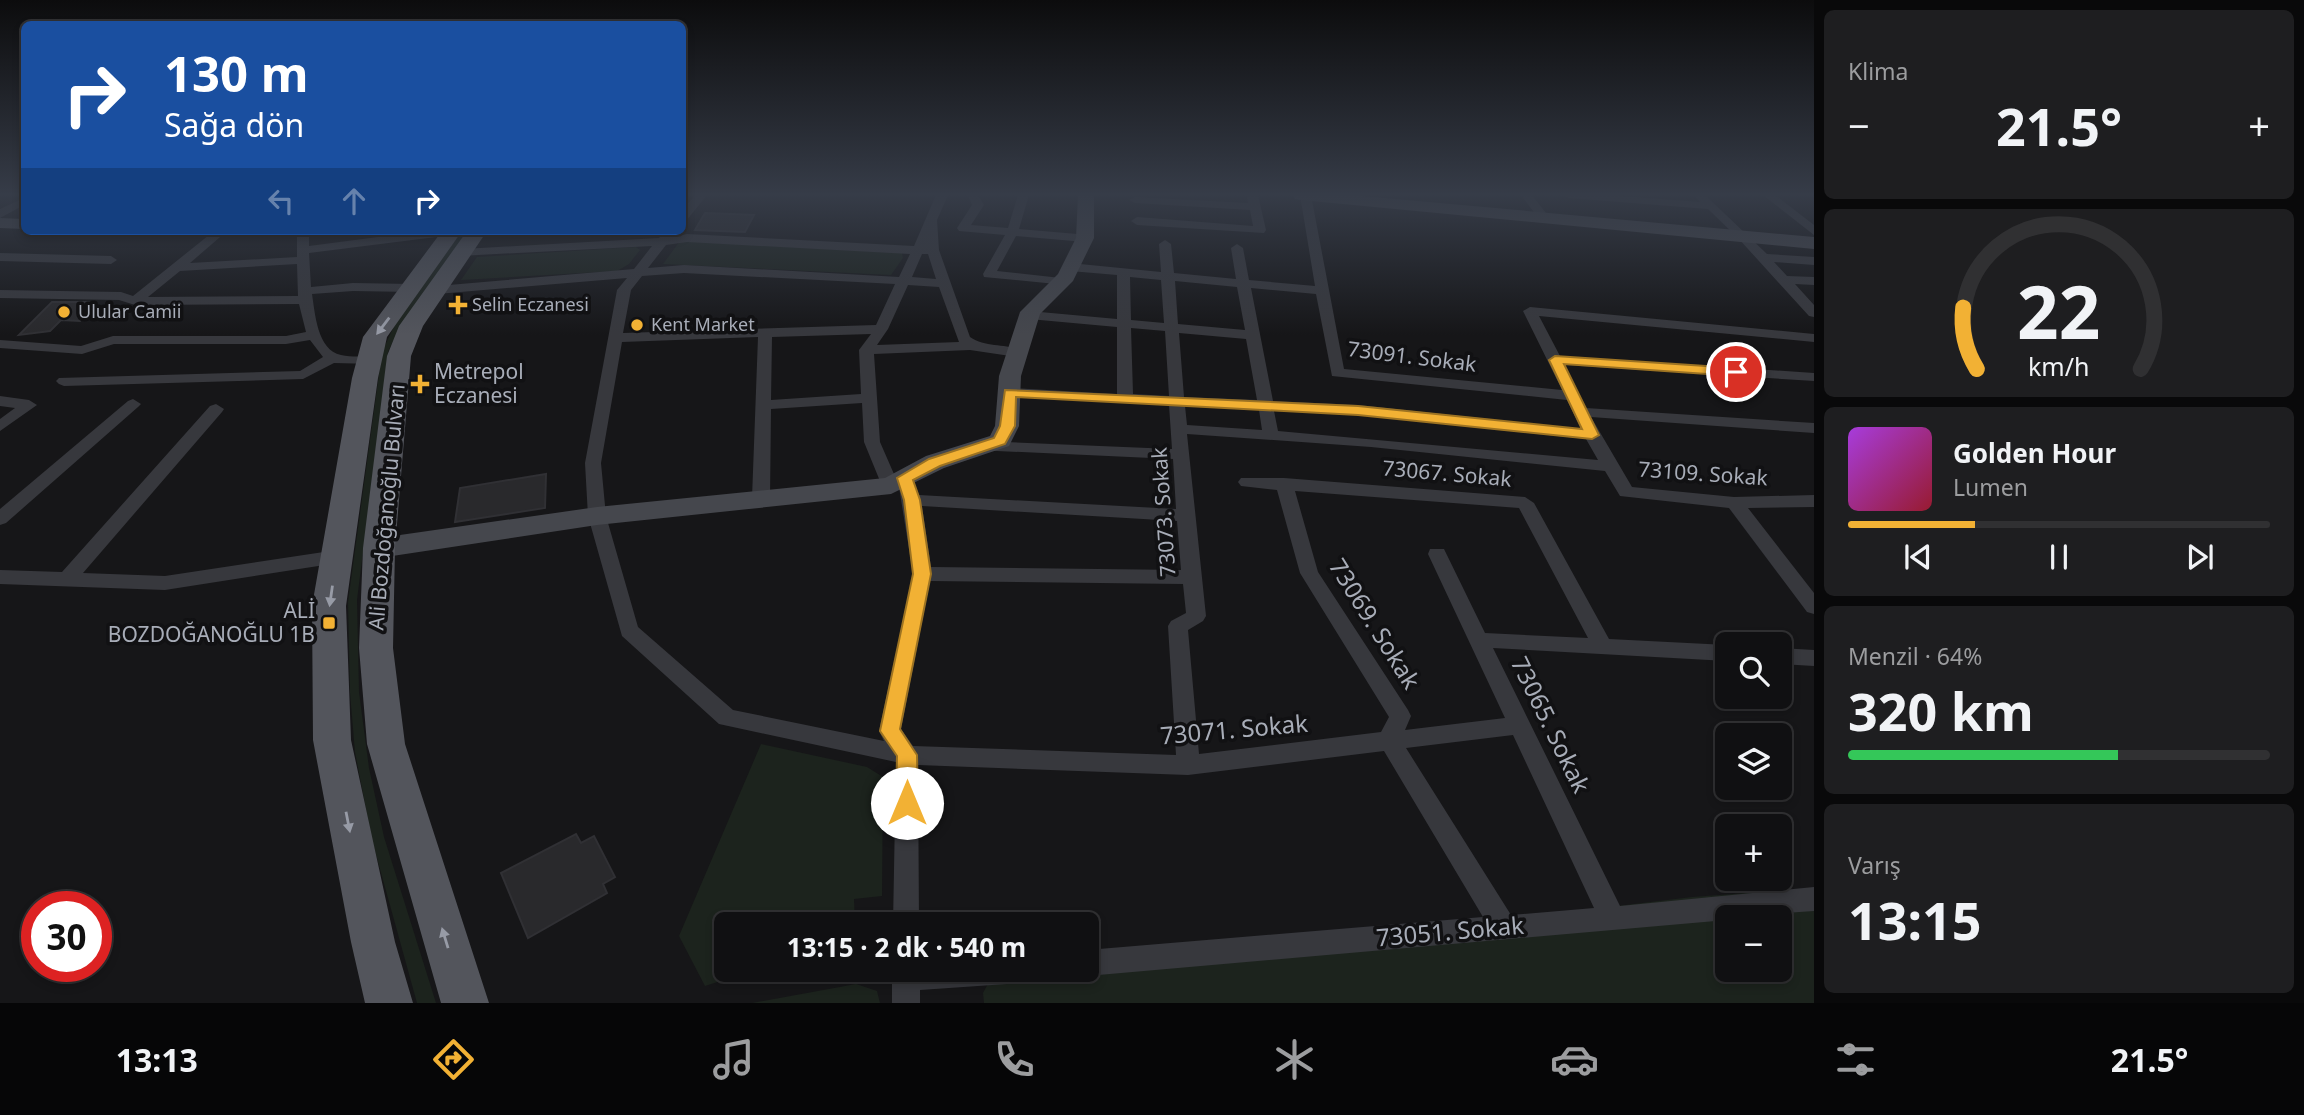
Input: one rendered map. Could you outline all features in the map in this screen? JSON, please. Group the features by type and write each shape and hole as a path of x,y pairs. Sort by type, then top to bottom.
{"main road":[{"name":"Ali Bozdoğanoğlu Bulvarı","path":"389,1003 373,942 332,740 329,606 375,337 425,289 458,242"},
{"name":"Ali Bozdoğanoğlu Bulvarı","path":"425,289 399,356 379,548 376,648 386,744 465,1003"}],"street":[{"path":"135,302 208,242"},
{"path":"303,242 305,296 318,347 332,358 369,361"},
{"path":"179,267 419,242"},
{"path":"653,242 661,242"},
{"name":"73071. Sokak","path":"661,242 624,290 593,463 597,516 629,631 727,718 907,755 1188,765 1522,725"},
{"path":"755,242 933,251"},
{"path":"906,912 907,755 890,731 922,574 902,488 872,442 866,350 881,329 922,242"},
{"path":"932,242 933,251 964,339 973,346"},
{"path":"1007,242 989,274 1123,272 1322,291"},
{"path":"902,488 935,462 1000,441 1007,426 1010,376 1029,314 1065,274 1083,242"},
{"name":"73091. Sokak","path":"1312,242 1337,373 1574,396"},
{"path":"1748,242 1814,313"},
{"name":"73073. Sokak","path":"1165,244 1179,401 1184,515 1196,616 1178,626 1188,765"},
{"path":"1237,248 1272,435"},
{"path":"0,257 111,260"},
{"path":"1763,258 1814,261"},
{"path":"0,294 121,296 135,302 305,296 353,287 425,289 684,269 946,283"},
{"path":"1123,272 1125,399"},
{"path":"1784,280 1814,281"},
{"name":"73109. Sokak","path":"1814,338 1530,311 1592,435 1626,492 1734,503 1814,501"},
{"path":"1029,314 1253,335"},
{"path":"615,338 881,329"},
{"path":"761,498 765,333"},
{"path":"0,344 82,350 113,340 286,341 315,335"},
{"path":"866,350 973,346 1017,353"},
{"path":"64,381 303,375 332,358"},
{"path":"1555,360 1814,377"},
{"path":"1010,393 1358,410 1592,435"},
{"path":"764,405 869,398"},
{"path":"0,401 29,405 0,426"},
{"path":"0,519 133,404"},
{"path":"66,580 216,409"},
{"path":"1582,412 1814,428"},
{"path":"1180,429 1371,442 1610,467"},
{"path":"982,446 1181,454"},
{"name":"73067. Sokak","path":"1247,482 1525,503 1602,645"},
{"name":"73069. Sokak","path":"1284,483 1309,573 1400,716 1389,740"},
{"path":"379,548 597,516 761,498 902,488 1184,515"},
{"path":"1734,503 1814,607"},
{"name":"73065. Sokak","path":"1437,554 1522,725 1613,919"},
{"path":"0,577 165,583 337,557"},
{"path":"922,574 1191,577"},
{"path":"1480,640 1715,652"},
{"path":"1792,657 1814,658"},
{"path":"1389,740 1504,927"},
{"name":"73051. Sokak","path":"1099,962 1613,919 1814,899"}],"shaded area":[{"path":"453,242 460,242 388,352 357,600 359,692 369,768 384,837 436,1003 417,1003 372,840 355,752 350,693 348,602 382,352 395,324"},
{"path":"679,242 902,253 903,258 891,275 663,264"},
{"path":"636,247 640,250 629,264 617,271 461,280 477,257"},
{"path":"761,744 867,767 883,777 882,896 854,899 855,912 714,912 714,982 717,982 705,986 679,936"},
{"path":"1814,888 1814,1003 984,1003 983,993 989,982 1099,982 1099,969 1692,897"},
{"path":"856,984 877,991 880,1003 752,1003"}],"building":[{"name":"Ulular Camii","path":"52,302 91,302 80,321 61,320 50,331 19,335"},
{"path":"546,474 545,508 455,522 460,488"},
{"path":"576,834 581,843 594,836 615,877 603,884 607,893 528,938 501,873"}],"place":[{"name":"Selin Eczanesi","path":"458,305"},
{"name":"Ulular Camii","path":"64,312"},
{"name":"Kent Market","path":"637,325"},
{"name":"Metrepol Eczanesi","path":"420,384"},
{"name":"ALİ BOZDOĞANOĞLU 1B","path":"329,623"}],"route":[{"path":"907,803 907,755 890,731 922,574 912,500 905,478 935,462 1000,441 1007,426 1010,393 1358,410 1592,435 1555,360 1736,372"}]}
